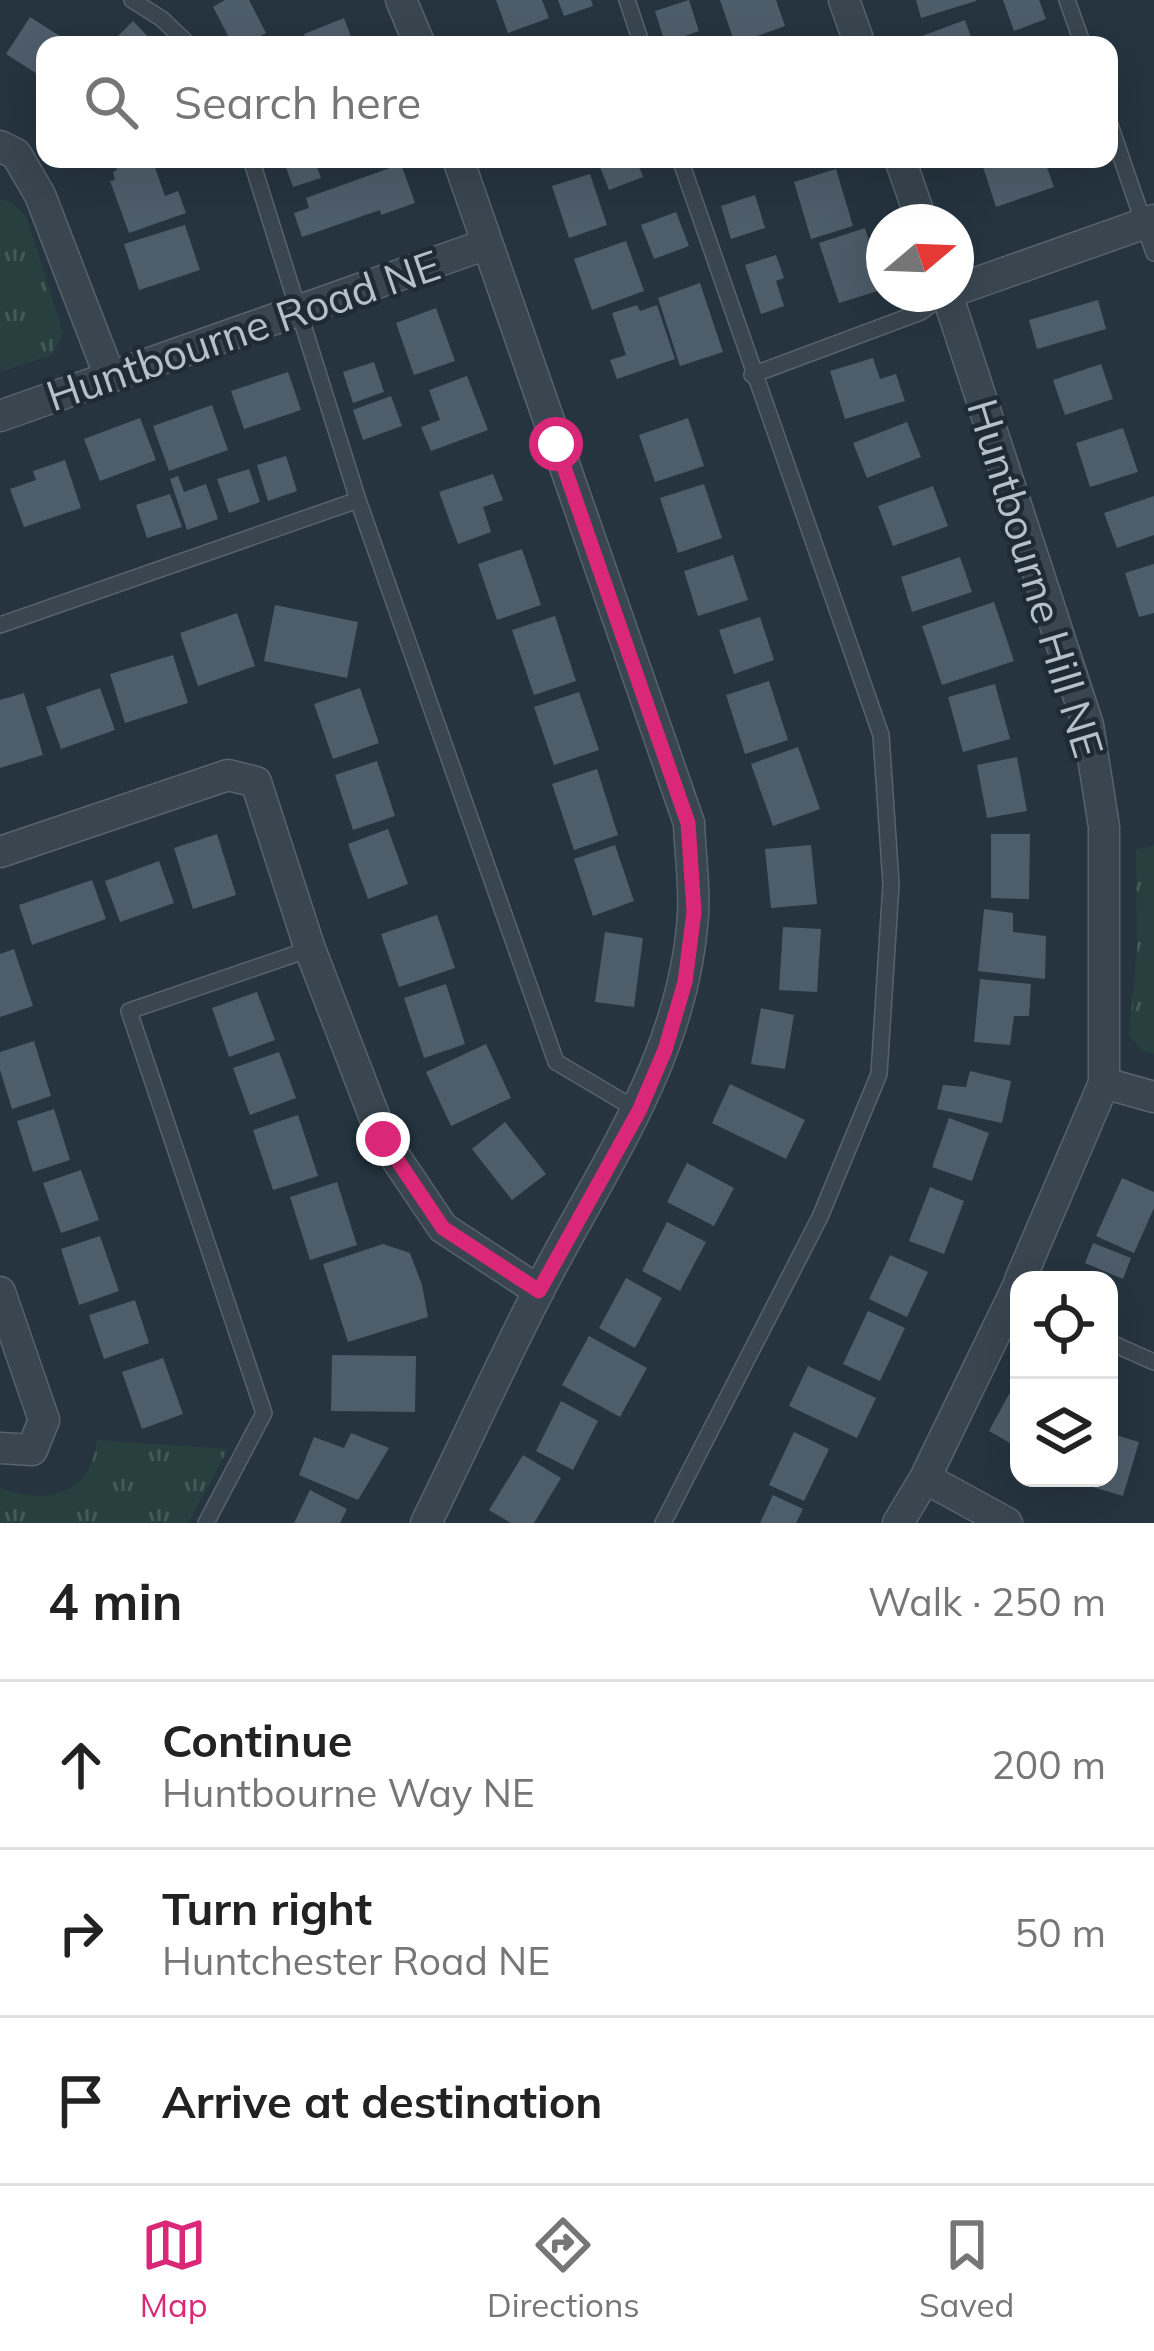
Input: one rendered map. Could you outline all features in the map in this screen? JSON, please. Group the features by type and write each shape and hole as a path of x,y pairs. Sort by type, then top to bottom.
{"street":[{"path":"401,0 416,36"},
{"path":"844,0 857,36"},
{"path":"0,146 16,154 40,195 110,377"},
{"path":"426,1523 539,1291 639,1111 665,1050 685,982 694,912 688,823 461,168"},
{"path":"903,168 916,204"},
{"path":"974,285 1151,233"},
{"name":"Huntbourne Road NE","path":"0,416 487,244"},
{"name":"Huntbourne Hill NE","path":"953,312 1088,725 1104,827 1104,1083 1027,1271"},
{"path":"0,852 228,775 256,782 310,949 383,1139 443,1228 539,1291"},
{"path":"1104,1083 1154,1097"},
{"path":"0,1292 44,1420 32,1450 0,1448"},
{"name":"Huntbourne Hill NE","path":"898,1523 1010,1308"},
{"path":"925,1478 1007,1523"}],"lane":[{"path":"132,0 180,36"},
{"path":"627,0 639,36"},
{"path":"1067,0 1080,36"},
{"path":"1118,146 1151,233"},
{"path":"254,168 358,500 556,1061 639,1111"},
{"path":"663,1523 820,1217 879,1073 891,884 881,735 683,168"},
{"path":"752,375 921,312"},
{"path":"0,626 358,500"},
{"path":"206,1523 264,1413 128,1011 310,949"},
{"path":"1118,1346 1154,1362"}],"green space":[{"path":"0,199 13,203 27,218 63,333 52,355 0,372"},
{"path":"1154,845 1154,1054 1142,1051 1129,1035 1137,949 1136,850"},
{"path":"97,1440 228,1449 188,1523 0,1523 0,1488 34,1496 64,1491 86,1474"}],"building":[{"path":"225,0 249,0 266,33 228,36 213,7"},
{"path":"496,0 542,0 549,18 508,33"},
{"path":"558,0 591,0 593,6 564,16"},
{"path":"689,0 699,31 663,36 655,11"},
{"path":"720,0 776,0 785,26 757,36 732,36"},
{"path":"916,0 976,0 976,1 921,18"},
{"path":"1003,0 1039,0 1046,19 1014,31"},
{"path":"30,17 60,36 36,36 36,73 6,54"},
{"path":"344,18 351,36 305,36"},
{"path":"965,20 971,36 922,36"},
{"path":"133,21 147,36 118,36"},
{"path":"155,168 165,196 178,191 186,213 129,233 110,181 115,180 117,170"},
{"path":"286,168 317,168 321,178 293,187"},
{"path":"390,168 402,168 415,203 302,237 294,213 309,208 306,198"},
{"path":"600,168 640,168 643,177 609,190"},
{"path":"983,168 1047,168 1054,187 996,207"},
{"path":"836,169 853,226 811,239 794,182"},
{"path":"590,174 607,225 569,238 552,186"},
{"path":"755,195 765,228 731,239 721,206"},
{"path":"676,212 689,246 654,259 641,225"},
{"path":"185,225 200,270 139,290 124,244"},
{"path":"865,228 866,295 839,303 819,243"},
{"path":"626,241 644,291 592,310 574,259"},
{"path":"776,255 784,278 776,281 784,306 761,314 745,265"},
{"path":"700,283 723,352 680,366 658,298"},
{"path":"1098,300 1106,329 1037,349 1029,320"},
{"path":"637,305 640,311 657,305 675,359 617,379 610,360 626,355 612,313"},
{"path":"436,308 455,361 414,375 396,323"},
{"path":"873,358 880,379 896,374 905,401 845,419 830,371"},
{"path":"374,362 384,392 353,403 343,372"},
{"path":"1101,364 1113,399 1065,415 1053,380"},
{"path":"288,372 301,410 244,429 231,391"},
{"path":"467,376 488,430 431,451 421,427 440,420 429,390"},
{"path":"391,396 402,426 363,440 353,410"},
{"path":"212,405 228,450 169,471 153,426"},
{"path":"140,418 156,460 100,481 84,439"},
{"path":"688,418 704,466 655,482 639,435"},
{"path":"907,422 921,457 867,478 853,443"},
{"path":"1123,428 1138,472 1090,487 1076,443"},
{"path":"286,456 297,491 268,501 257,465"},
{"path":"65,460 81,508 24,527 10,489 36,480 33,471"},
{"path":"249,469 260,502 229,513 217,479"},
{"path":"493,474 503,500 483,507 491,532 458,544 439,492"},
{"path":"178,476 184,492 206,484 218,519 187,530 170,479"},
{"path":"704,484 722,538 678,553 660,498"},
{"path":"933,486 948,526 893,546 878,506"},
{"path":"170,494 182,527 147,538 136,505"},
{"path":"1154,496 1154,535 1117,548 1104,513"},
{"path":"522,549 541,605 497,620 478,564"},
{"path":"733,555 748,600 698,616 684,571"},
{"path":"960,557 972,592 912,612 901,577"},
{"path":"1154,564 1154,613 1139,617 1125,573"},
{"path":"994,602 1014,661 942,685 922,626"},
{"path":"275,605 358,622 347,678 264,661"},
{"path":"237,613 255,666 198,686 180,633"},
{"path":"555,616 576,681 534,695 512,630"},
{"path":"760,617 774,660 734,674 719,630"},
{"path":"173,655 188,703 125,723 110,674"},
{"path":"769,681 788,740 745,754 726,695"},
{"path":"995,684 1010,739 963,752 948,697"},
{"path":"100,688 115,730 61,749 46,707"},
{"path":"360,688 379,743 333,759 314,704"},
{"path":"579,692 599,750 554,765 534,707"},
{"path":"24,693 43,755 0,768 0,700"},
{"path":"798,747 820,809 773,826 751,764"},
{"path":"1017,757 1027,811 987,818 977,765"},
{"path":"377,761 395,816 353,830 335,775"},
{"path":"597,769 618,835 574,850 552,784"},
{"path":"388,829 408,884 368,899 348,844"},
{"path":"217,834 236,895 193,909 174,848"},
{"path":"991,834 1030,834 1029,899 991,898"},
{"path":"615,845 634,901 593,916 574,859"},
{"path":"811,845 817,904 771,908 765,849"},
{"path":"159,861 174,903 120,922 105,881"},
{"path":"92,880 106,919 32,945 19,905"},
{"path":"984,909 1013,913 1013,932 1046,936 1045,979 978,971"},
{"path":"437,915 455,968 399,987 381,934"},
{"path":"783,927 821,929 817,992 779,990"},
{"path":"605,932 643,938 634,1007 595,1002"},
{"path":"14,949 33,1006 0,1017 0,954"},
{"path":"980,979 1031,984 1029,1016 1014,1016 1010,1045 974,1042"},
{"path":"446,984 465,1044 424,1058 404,998"},
{"path":"257,992 275,1040 229,1057 212,1008"},
{"path":"761,1008 794,1015 785,1069 751,1064"},
{"path":"34,1041 51,1096 12,1109 0,1070 0,1052"},
{"path":"486,1044 511,1098 451,1126 426,1072"},
{"path":"279,1052 296,1098 250,1115 233,1068"},
{"path":"970,1071 1011,1081 1002,1123 937,1109 943,1085 966,1087"},
{"path":"730,1084 805,1120 786,1159 712,1123"},
{"path":"54,1109 70,1160 33,1172 17,1121"},
{"path":"298,1115 318,1176 273,1190 253,1130"},
{"path":"949,1118 989,1133 972,1181 932,1167"},
{"path":"505,1122 546,1174 512,1200 472,1149"},
{"path":"687,1163 734,1188 714,1226 667,1202"},
{"path":"81,1170 99,1220 61,1233 43,1183"},
{"path":"1122,1178 1154,1192 1154,1208 1134,1253 1096,1236"},
{"path":"337,1182 357,1245 310,1260 290,1197"},
{"path":"930,1187 964,1201 944,1254 909,1241"},
{"path":"667,1222 706,1242 680,1291 642,1271"},
{"path":"100,1236 119,1291 79,1305 61,1249"},
{"path":"1093,1243 1131,1258 1123,1279 1118,1271 1085,1263"},
{"path":"383,1244 410,1253 428,1317 348,1342 323,1264"},
{"path":"890,1255 928,1272 907,1317 869,1299"},
{"path":"626,1278 662,1298 635,1348 599,1328"},
{"path":"135,1300 149,1343 104,1359 89,1315"},
{"path":"868,1311 905,1328 880,1381 843,1364"},
{"path":"589,1336 647,1368 620,1417 562,1385"},
{"path":"332,1355 416,1356 415,1412 331,1411"},
{"path":"163,1358 183,1414 142,1429 122,1372"},
{"path":"808,1366 876,1398 857,1438 789,1406"},
{"path":"1009,1394 1010,1394 1010,1443 989,1431"},
{"path":"561,1401 598,1421 573,1470 536,1451"},
{"path":"794,1432 829,1449 804,1501 769,1485"},
{"path":"351,1433 389,1448 358,1500 299,1475 314,1437 344,1448"},
{"path":"1118,1436 1139,1442 1123,1496 1093,1487 1118,1487"},
{"path":"523,1455 561,1478 534,1523 511,1523 489,1510"},
{"path":"310,1490 347,1509 340,1523 294,1523"},
{"path":"773,1495 803,1509 796,1523 760,1523"}],"route":[{"path":"383,1139 443,1228 539,1291 639,1111 665,1050 685,982 694,912 688,823 556,444"}]}
